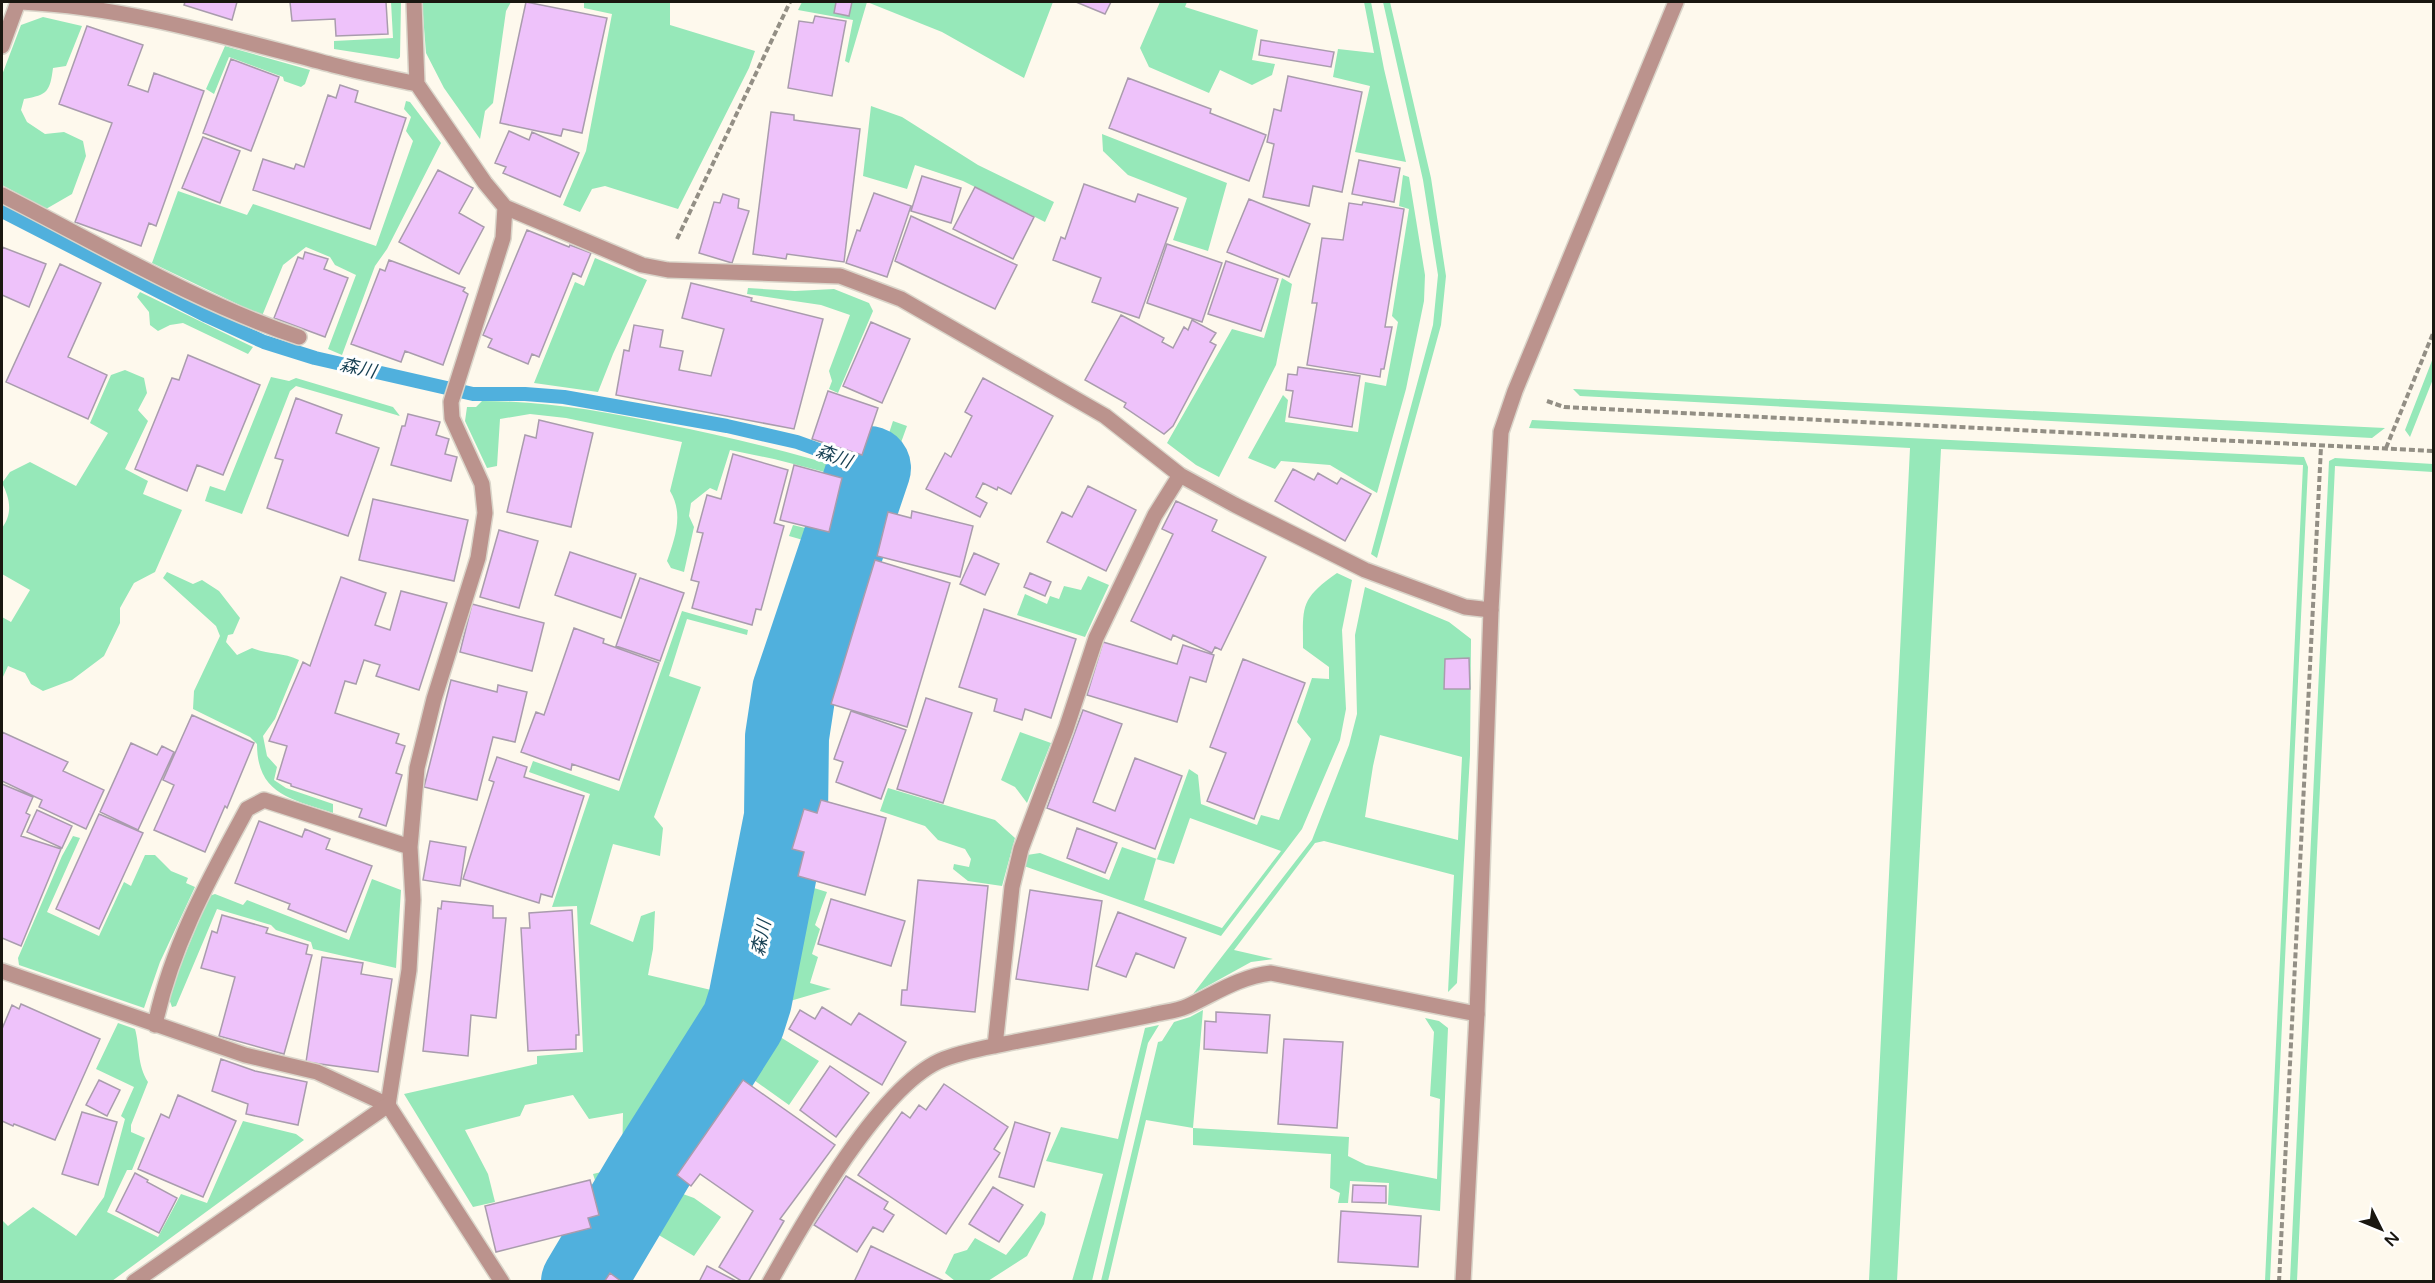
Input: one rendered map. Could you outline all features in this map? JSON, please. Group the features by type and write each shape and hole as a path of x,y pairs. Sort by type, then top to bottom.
{"street":[{"path":"2,46 20,2 49,3 178,24 335,66 417,84"},
{"path":"414,2 417,84 485,183 505,207 642,265 668,270 840,276 901,299 1105,416 1180,475 1235,505 1365,570 1465,607 1491,610"},
{"path":"1463,1281 1477,1014 1491,610 1501,432 1515,391 1676,2"},
{"path":"2,195 190,291 258,323 299,337"},
{"path":"134,1281 388,1105 409,970 412,900 410,847 417,768 434,699 478,558 485,513 482,484 452,418 452,402 503,238 505,207"},
{"path":"995,1046 1012,887 1021,849 1066,729 1096,638 1155,515 1180,475"},
{"path":"155,1024 160,998 180,939 247,809 264,800 410,847"},
{"path":"2,971 245,1055 317,1072 388,1105 502,1281"},
{"path":"770,1281 799,1230 860,1138 893,1096 921,1071 944,1059 995,1046 1185,1008 1234,982 1253,975 1271,973 1477,1014"}],"path":[{"path":"668,270 676,241 790,2"},
{"path":"2386,448 2433,331"},
{"path":"1515,391 1564,407 2433,451"},
{"path":"2279,1281 2321,447"}],"green space":[{"path":"391,2 401,2 400,57 398,59 334,49 334,41 393,38"},
{"path":"422,2 511,2 506,11 493,103 485,111 480,139 444,88 426,53"},
{"path":"584,2 670,2 670,25 755,51 749,68 678,209 605,186 592,189 580,212 563,205 586,151 612,14 584,8"},
{"path":"802,2 867,2 849,63 845,61 853,20 798,10"},
{"path":"867,2 1053,2 1024,78 942,32"},
{"path":"1160,2 1187,2 1185,7 1258,30 1252,60 1275,64 1272,75 1252,85 1220,70 1209,93 1149,67 1140,48"},
{"path":"1364,2 1371,2 1406,162 1355,152 1370,86 1333,77 1338,49 1374,53"},
{"path":"1383,2 1390,2 1431,178 1446,276 1441,325 1377,558 1371,554 1433,325 1438,275 1423,180"},
{"path":"43,17 82,26 66,66 53,68 51,82 46,91 38,96 24,99 21,110 27,122 45,134 64,132 83,141 86,156 72,194 46,209 2,185 2,75 21,25"},
{"path":"225,46 310,70 305,84 301,87 284,81 283,77 229,57 214,94 206,89"},
{"path":"406,101 410,102 441,143 387,249 375,266 342,355 328,349 356,275 335,265 330,257 306,247 283,265 262,316 152,263 178,191 247,215 253,204 376,246 413,141 406,131 411,117 404,109"},
{"path":"871,106 902,117 978,165 1054,202 1045,222 963,181 915,165 907,189 863,176"},
{"path":"1102,134 1227,183 1208,251 1173,240 1187,198 1128,175 1103,151"},
{"path":"1403,175 1409,177 1425,275 1424,301 1406,389 1377,493 1330,465 1281,461 1275,469 1248,458 1283,395 1288,400 1285,422 1358,432 1365,382 1386,386 1398,322 1392,316 1409,209 1399,206"},
{"path":"595,258 647,280 598,392 534,383 575,282 584,286"},
{"path":"1282,278 1292,284 1276,365 1219,477 1196,465 1167,443 1232,329 1264,338"},
{"path":"748,288 795,291 834,289 869,303 873,311 838,393 829,389 832,381 829,371 850,315 821,305 747,294"},
{"path":"140,292 253,347 248,354 183,323 170,325 158,331 150,325 149,312 137,297"},
{"path":"2433,358 2433,379 2410,437 2405,430"},
{"path":"125,370 144,378 147,393 138,410 148,421 125,469 148,481 143,494 182,510 155,572 134,583 120,608 120,623 104,656 72,680 43,691 31,684 25,673 8,666 2,679 2,617 11,622 30,590 2,574 2,528 8,517 9,506 2,483 10,472 30,462 76,486 108,433 90,423 111,375"},
{"path":"271,377 289,381 296,378 393,407 400,416 296,386 290,391 242,514 205,501 210,486 225,491"},
{"path":"1573,389 2385,428 2372,438 1580,396"},
{"path":"482,401 551,405 618,415 738,440 860,473 786,688 779,736 779,814 741,999 736,1012 613,1211 603,1206 593,1174 622,1167 623,1113 589,1119 573,1095 525,1105 520,1116 465,1130 488,1174 495,1202 473,1207 404,1094 537,1064 537,1056 583,1052 577,906 552,907 590,794 529,772 533,761 619,791 682,611 748,630 747,635 687,619 669,676 701,687 654,817 663,828 660,856 613,844 590,924 633,942 641,916 655,911 653,949 648,975 728,994 758,856 767,787 765,737 770,694 785,646 782,644 792,613 800,614 824,546 789,536 793,525 829,534 844,477 730,450 717,491 710,488 691,503 689,516 694,527 684,572 671,568 667,561 677,526 677,508 670,491 682,442 566,418 530,414 500,419 497,466 487,468 465,421 467,407 476,407"},
{"path":"1532,420 2304,457 2308,467 2270,1281 2265,1281 2303,465 1941,449 1897,1281 1869,1281 1910,448 1529,428"},
{"path":"893,421 907,426 879,503 867,500"},
{"path":"2335,458 2433,464 2433,472 2335,466 2297,1281 2290,1281 2329,461"},
{"path":"863,516 874,518 849,596 848,611 840,640 819,636"},
{"path":"167,572 193,584 202,580 219,591 240,618 233,634 228,635 226,642 237,655 252,648 299,660 275,719 263,736 267,756 277,767 274,780 286,788 333,804 333,813 291,798 270,785 263,774 257,744 250,737 193,709 194,691 220,636 216,626 163,578"},
{"path":"1337,573 1352,580 1342,630 1346,709 1340,740 1302,829 1221,936 1024,866 1027,855 1040,853 1109,880 1122,847 1157,859 1189,769 1198,775 1201,804 1257,825 1261,815 1279,820 1311,739 1297,722 1312,678 1329,679 1329,667 1303,648 1306,604 1325,582","holes":["1190,818 1281,851 1222,928 1144,900 1156,859 1174,864"]},
{"path":"1088,576 1109,585 1085,637 1017,615 1025,594 1047,604 1050,596 1059,599 1064,586 1081,590"},
{"path":"1365,587 1449,622 1471,639 1470,755 1457,983 1448,992 1454,875 1324,841 1315,843 1234,950 1273,959 1251,962 1193,994 1312,840 1349,745 1357,714 1355,635","holes":["1380,735 1462,757 1458,840 1365,817"]},
{"path":"799,702 802,703 798,729 802,792 794,790 793,737"},
{"path":"1020,732 1051,743 1027,803 1015,787 1001,780"},
{"path":"888,788 995,820 1015,838 1002,886 968,881 953,869 954,864 969,867 971,859 965,849 938,840 925,826 880,811"},
{"path":"73,836 80,838 47,912 99,936 124,882 131,886 145,855 155,855 171,871 188,878 186,883 195,887 160,962 144,1008 19,965 18,958 62,856"},
{"path":"787,861 795,862 791,881 827,892 815,925 820,929 812,954 818,957 810,983 831,989 753,1012 780,868 785,868"},
{"path":"372,879 401,890 396,968 313,949 311,942 276,930 271,925 217,909 176,1006 172,1007 168,996 209,896 215,894 243,905 247,900 349,940"},
{"path":"1203,1010 1193,1128 1146,1120 1108,1281 1101,1281 1158,1042 1162,1041 1174,1022"},
{"path":"1425,1018 1439,1021 1448,1028 1440,1211 1388,1205 1389,1183 1350,1181 1348,1203 1338,1203 1340,1193 1330,1188 1331,1154 1193,1145 1193,1128 1349,1137 1348,1156 1366,1165 1437,1179 1440,1099 1430,1096 1434,1032"},
{"path":"759,1021 764,1027 819,1061 789,1105 737,1068 676,1157 679,1164 671,1176 665,1161 752,1027"},
{"path":"118,1023 135,1029 140,1063 148,1082 131,1125 131,1132 145,1138 132,1170 127,1170 107,1212 158,1237 181,1194 207,1203 243,1121 296,1134 304,1140 112,1281 2,1281 2,1220 8,1226 33,1207 76,1236 104,1197 125,1119 121,1116 134,1087 96,1069"},
{"path":"1159,1025 1148,1043 1092,1281 1072,1281 1103,1174 1046,1161 1061,1127 1118,1139 1145,1028"},
{"path":"657,1174 664,1180 671,1176 672,1190 694,1198 721,1217 694,1256 657,1234 634,1261 611,1248"},
{"path":"1041,1211 1046,1214 1044,1224 1027,1256 988,1281 955,1281 945,1273 954,1254 967,1250 975,1238 1006,1255"}],"building":[{"path":"185,2 237,2 232,20 184,5"},
{"path":"290,2 386,2 388,34 336,36 335,19 292,21"},
{"path":"526,2 607,18 582,133 563,129 561,136 500,123"},
{"path":"836,2 852,2 849,16 834,13"},
{"path":"1076,2 1111,2 1105,14"},
{"path":"815,16 846,21 832,96 788,88 799,21 813,23"},
{"path":"87,26 143,45 128,85 148,92 154,73 204,91 156,226 149,223 141,246 75,222 112,123 59,104"},
{"path":"1261,40 1334,52 1331,67 1259,55"},
{"path":"231,59 279,77 251,151 203,133"},
{"path":"1288,76 1362,92 1342,192 1313,186 1309,206 1263,197 1274,144 1267,142 1274,109 1281,111"},
{"path":"1128,78 1211,109 1210,113 1266,135 1249,181 1109,128"},
{"path":"340,85 358,91 355,102 406,118 370,229 253,190 263,159 294,169 296,164 304,167 328,95 336,98"},
{"path":"771,112 794,115 794,120 860,129 844,262 787,254 786,259 753,254"},
{"path":"509,131 529,140 532,132 579,153 560,197 503,173 506,167 495,163"},
{"path":"203,137 240,151 220,203 182,188"},
{"path":"1359,160 1400,168 1394,202 1352,194"},
{"path":"438,170 473,188 459,213 484,227 459,274 399,242"},
{"path":"922,176 961,188 951,223 911,211"},
{"path":"1084,184 1135,202 1138,194 1178,208 1139,318 1092,302 1101,278 1053,260 1061,237 1065,239"},
{"path":"975,187 1034,217 1013,259 953,229"},
{"path":"874,193 911,206 887,277 846,263 857,230 860,231"},
{"path":"723,194 739,199 738,208 749,211 732,263 699,253 714,202 720,203"},
{"path":"1249,199 1310,224 1289,277 1227,252"},
{"path":"1363,202 1404,209 1385,327 1392,327 1384,369 1381,369 1380,377 1307,365 1317,303 1312,303 1322,238 1343,240 1349,203 1362,205"},
{"path":"911,216 1017,265 995,309 895,261"},
{"path":"527,230 591,253 581,277 573,273 539,357 532,354 528,364 488,347 492,339 483,335"},
{"path":"1167,244 1222,263 1202,322 1147,303"},
{"path":"2,247 46,264 29,307 2,295"},
{"path":"305,252 328,259 324,269 348,278 325,337 274,318 298,257 303,259"},
{"path":"389,260 465,288 463,291 468,294 443,365 405,351 401,362 351,344 380,269 385,271"},
{"path":"1226,261 1278,279 1261,331 1208,314"},
{"path":"60,264 101,283 68,357 107,375 88,419 6,382"},
{"path":"691,283 823,319 794,429 616,395 624,350 629,351 634,325 663,330 660,347 683,351 679,370 711,376 724,329 682,318"},
{"path":"1121,315 1164,338 1162,342 1173,348 1184,327 1188,330 1192,320 1216,333 1210,342 1216,345 1173,426 1164,434 1124,407 1126,403 1085,380"},
{"path":"871,322 910,339 882,403 843,386"},
{"path":"188,355 260,385 223,475 197,465 187,491 135,469 172,378 179,380"},
{"path":"1298,367 1360,376 1352,427 1289,417 1293,391 1286,390 1288,374 1297,375"},
{"path":"983,378 1053,416 1011,494 983,483 976,497 987,503 980,517 926,489 945,453 951,457 972,416 965,412"},
{"path":"828,391 878,408 862,455 812,439"},
{"path":"296,398 342,415 336,433 379,448 348,536 267,508 283,460 275,458"},
{"path":"408,414 440,422 436,435 449,439 445,454 457,457 451,481 391,465 402,426 405,426"},
{"path":"539,420 593,433 571,527 507,512 525,435 536,438"},
{"path":"733,454 788,470 774,523 784,526 761,610 756,609 752,625 692,608 699,582 691,580 703,533 697,532 707,495 721,499"},
{"path":"794,465 842,478 829,532 780,520"},
{"path":"1293,469 1314,480 1318,473 1337,484 1341,478 1371,494 1345,541 1275,501"},
{"path":"1088,486 1136,510 1106,571 1047,542 1062,512 1072,517"},
{"path":"373,499 468,520 454,581 359,560"},
{"path":"1176,501 1217,520 1212,531 1266,557 1221,650 1215,647 1212,653 1173,635 1171,640 1131,621 1173,534 1162,529"},
{"path":"912,511 973,526 960,577 877,556 888,512 911,518"},
{"path":"499,530 538,541 519,608 480,597"},
{"path":"570,552 636,574 621,618 555,595"},
{"path":"974,553 999,564 985,595 960,584"},
{"path":"875,560 950,583 907,727 831,704"},
{"path":"1030,573 1051,582 1045,596 1024,587"},
{"path":"341,577 386,593 375,625 390,630 401,591 447,603 419,690 376,676 380,665 364,660 356,684 345,681 335,713 399,734 396,743 405,746 396,773 402,775 386,826 359,817 362,809 291,786 277,779 287,746 269,741 303,662 310,666"},
{"path":"640,578 684,593 660,661 616,646"},
{"path":"472,604 544,623 532,671 460,652"},
{"path":"984,609 1076,639 1051,718 1025,709 1022,720 994,711 997,699 959,687"},
{"path":"574,628 604,639 603,643 659,663 619,780 572,764 571,770 521,752 536,712 544,715"},
{"path":"1103,642 1177,664 1183,645 1214,655 1206,682 1190,677 1177,722 1087,695"},
{"path":"1469,658 1470,689 1444,689 1445,659"},
{"path":"1243,659 1305,683 1254,819 1207,801 1226,753 1210,747"},
{"path":"451,680 497,692 498,685 527,692 515,742 493,737 477,800 424,787"},
{"path":"926,698 972,713 943,803 897,789"},
{"path":"1083,710 1122,724 1093,802 1115,811 1135,758 1182,776 1155,849 1047,808"},
{"path":"851,711 906,730 881,799 836,782 843,762 834,759"},
{"path":"192,715 254,743 227,808 225,806 205,852 154,830 174,785 163,780"},
{"path":"2,732 68,762 63,771 104,790 86,829 39,807 42,800 2,781"},
{"path":"131,743 157,755 162,746 174,752 138,830 100,812"},
{"path":"497,757 527,767 524,777 584,796 552,897 541,894 539,903 463,879 494,782 489,780"},
{"path":"2,784 33,797 26,813 30,815 21,836 61,849 21,946 2,938"},
{"path":"821,800 886,818 865,895 798,876 804,852 792,849 804,809 817,813"},
{"path":"37,810 72,826 62,848 27,832"},
{"path":"99,814 143,833 99,929 56,909"},
{"path":"259,821 302,837 305,829 330,839 326,849 372,866 346,932 288,909 290,904 235,883"},
{"path":"1077,828 1117,843 1105,873 1067,858"},
{"path":"430,841 466,847 460,886 423,880"},
{"path":"918,880 988,886 975,1012 901,1005 902,990 907,990"},
{"path":"1030,890 1102,901 1088,990 1016,979"},
{"path":"831,899 905,921 891,966 818,944"},
{"path":"442,901 493,906 493,918 506,918 496,1018 471,1015 468,1056 423,1051 438,908 441,909"},
{"path":"572,910 579,1035 576,1035 576,1049 528,1051 521,928 530,928 529,913"},
{"path":"1118,912 1186,938 1174,968 1136,953 1126,977 1096,966"},
{"path":"222,915 268,928 266,933 308,945 306,954 312,955 284,1054 219,1036 235,977 201,968 212,931 217,933"},
{"path":"322,957 363,963 361,974 392,979 378,1072 306,1062"},
{"path":"21,1004 100,1039 55,1140 2,1121 2,1029 12,1005 19,1009"},
{"path":"822,1007 851,1025 859,1013 906,1042 882,1085 789,1029 800,1010 815,1019"},
{"path":"1216,1012 1270,1015 1267,1053 1204,1049 1205,1021 1216,1022"},
{"path":"1284,1039 1343,1042 1337,1128 1278,1124"},
{"path":"221,1059 255,1071 307,1082 298,1125 246,1114 248,1104 212,1091"},
{"path":"830,1066 869,1093 836,1137 800,1110"},
{"path":"99,1080 120,1090 107,1116 86,1105"},
{"path":"743,1080 835,1145 780,1219 784,1221 748,1282 743,1282 719,1267 753,1211 700,1174 691,1186 677,1175"},
{"path":"944,1084 1008,1127 994,1149 1000,1153 946,1234 858,1175 902,1112 910,1118 919,1105 926,1110"},
{"path":"178,1095 236,1121 203,1197 138,1169 161,1114 169,1118"},
{"path":"82,1112 117,1122 98,1185 62,1174"},
{"path":"1015,1122 1050,1133 1034,1187 999,1177"},
{"path":"135,1173 177,1198 159,1233 116,1211"},
{"path":"846,1176 888,1202 884,1209 894,1215 883,1232 873,1227 857,1252 814,1225"},
{"path":"590,1180 599,1215 588,1218 591,1228 496,1252 485,1206"},
{"path":"1353,1185 1386,1186 1386,1203 1352,1202"},
{"path":"993,1187 1023,1205 999,1242 969,1224"},
{"path":"1341,1211 1421,1216 1418,1267 1338,1262"},
{"path":"871,1246 946,1282 854,1282"},
{"path":"707,1266 738,1282 699,1282"},
{"path":"610,1273 622,1282 604,1282"}],"waterway":[{"name":"森川","path":"2,211 207,316 264,342 315,358 473,394 564,397 727,426 797,442 869,468"},
{"name":"森川","path":"583,1282 652,1166 743,1022 750,1000 786,817 787,737 794,691 869,468"}]}
